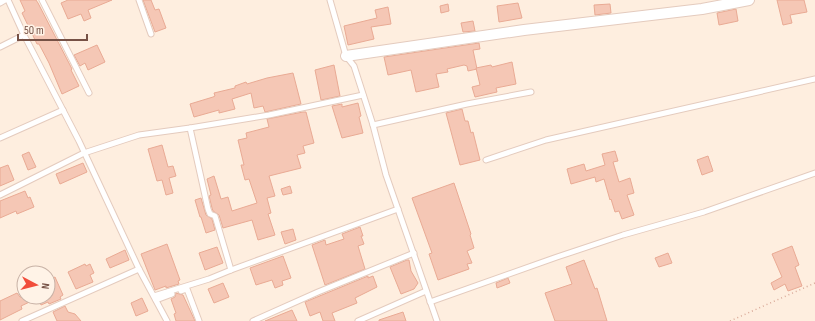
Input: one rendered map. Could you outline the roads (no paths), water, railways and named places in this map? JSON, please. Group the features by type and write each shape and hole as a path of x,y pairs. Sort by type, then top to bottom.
{"street":[{"path":"346,56 524,30 702,8 749,0"}],"lane":[{"path":"0,3 7,0 63,110 139,269 167,321"},
{"path":"42,0 89,92"},
{"path":"139,0 150,34"},
{"path":"330,0 346,56 354,66 373,125 386,175 437,321"},
{"path":"0,47 24,35"},
{"path":"486,160 546,140 815,79"},
{"path":"373,125 467,104 531,92"},
{"path":"0,194 84,153 139,135 190,128 269,114 363,95"},
{"path":"0,138 63,110"},
{"path":"190,128 208,209 210,214 215,216 231,270"},
{"path":"430,302 593,245 704,212 815,173"},
{"path":"155,298 398,209"},
{"path":"253,321 318,292 414,253"},
{"path":"22,321 139,269"},
{"path":"155,298 187,289 199,321"},
{"path":"358,321 426,291"}]}
